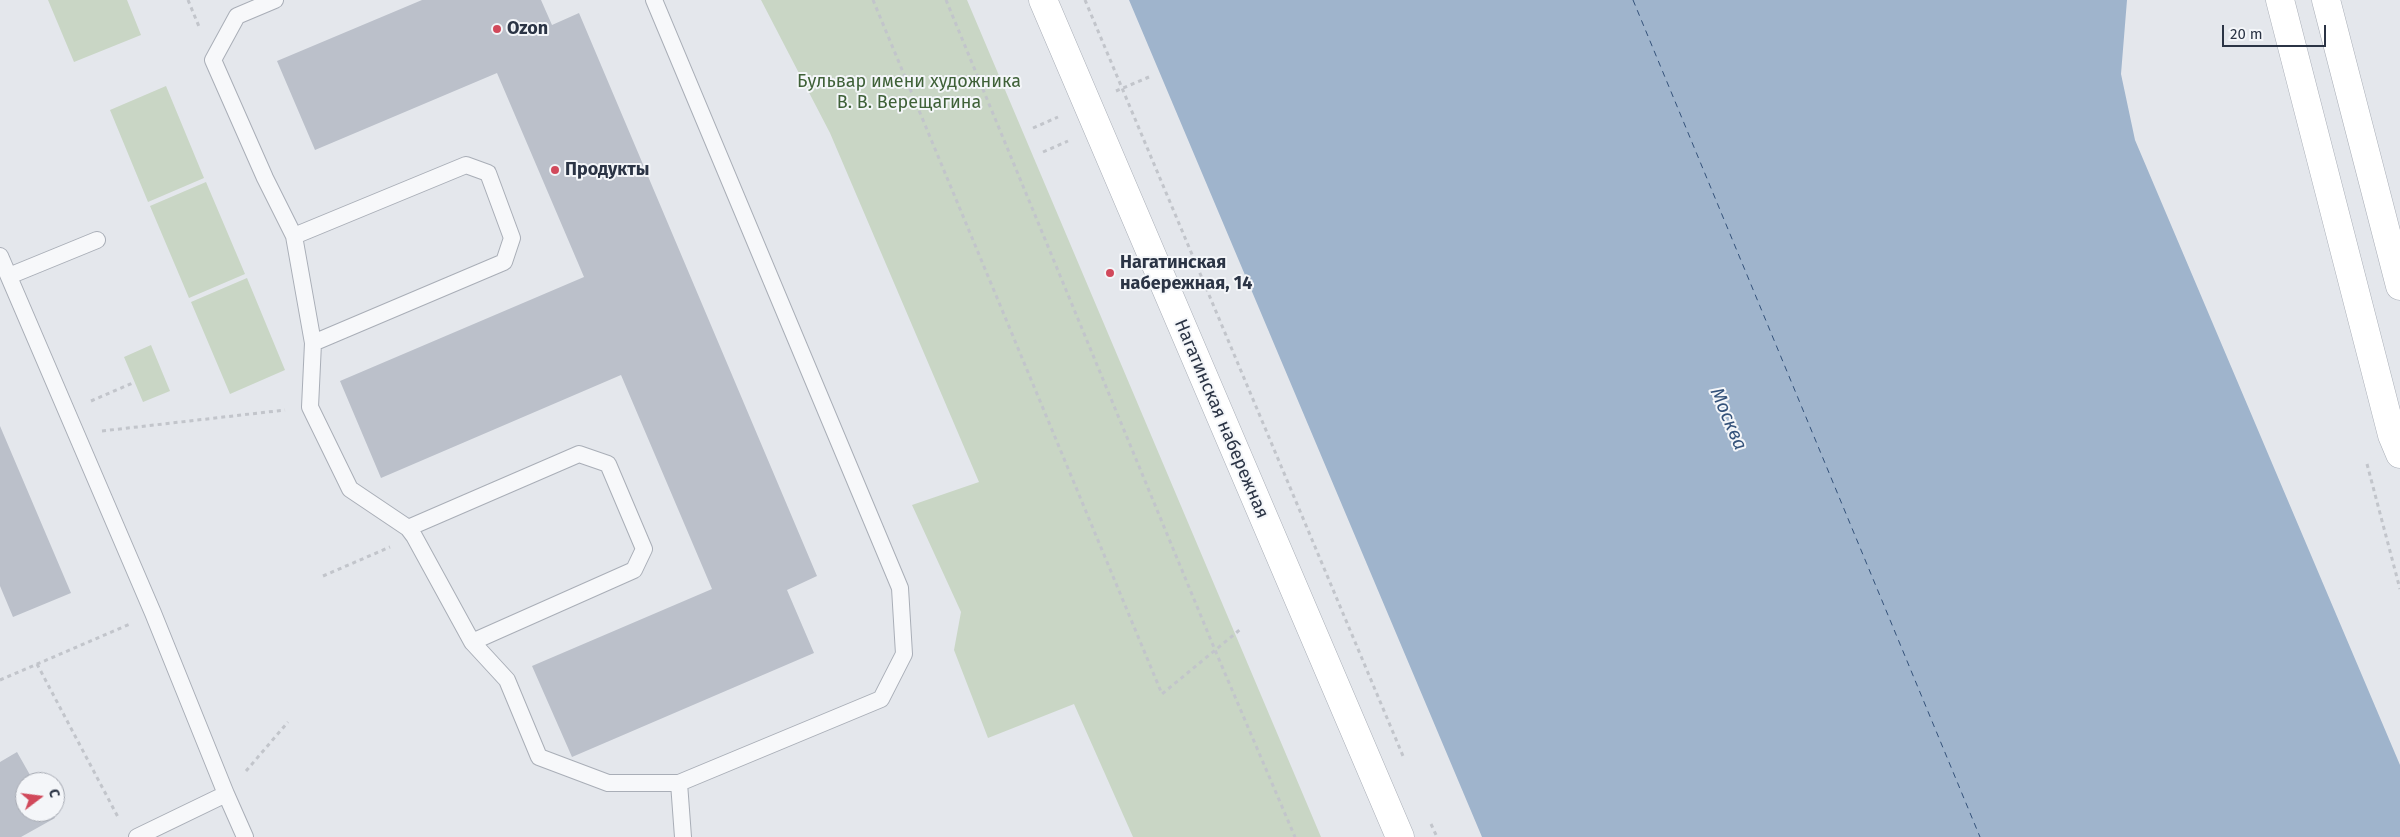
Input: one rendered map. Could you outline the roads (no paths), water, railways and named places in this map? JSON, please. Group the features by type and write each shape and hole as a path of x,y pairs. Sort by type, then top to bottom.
{"main road":[{"name":"Нагатинская набережная","path":"1043,0 1400,837"},
{"path":"2280,0 2392,435 2400,454"},
{"path":"2326,0 2400,286"}],"lane":[{"path":"275,0 237,16 213,60 265,178 294,236 314,343 310,407 350,489 411,532 472,642 507,680 539,757 608,783 679,783 881,699 904,654 900,588 654,0"},
{"path":"294,236 466,165 488,173 512,238 504,262 314,343"},
{"path":"9,276 97,240"},
{"path":"0,256 78,434 245,837"},
{"path":"411,532 579,454 608,464 644,549 634,570 472,642"},
{"path":"679,783 683,837"},
{"path":"137,837 226,794"}],"water":[{"name":"Москва","path":"1129,0 2127,0 2121,74 2135,140 2400,765 2400,837 1482,837"}],"place":[{"name":"Ozon","path":"497,29"},
{"name":"Продукты","path":"555,170"},
{"name":"Нагатинская набережная, 14","path":"1110,273"}],"park label":[{"name":"Бульвар имени художника В. В. Верещагина","path":"909,92"}]}
